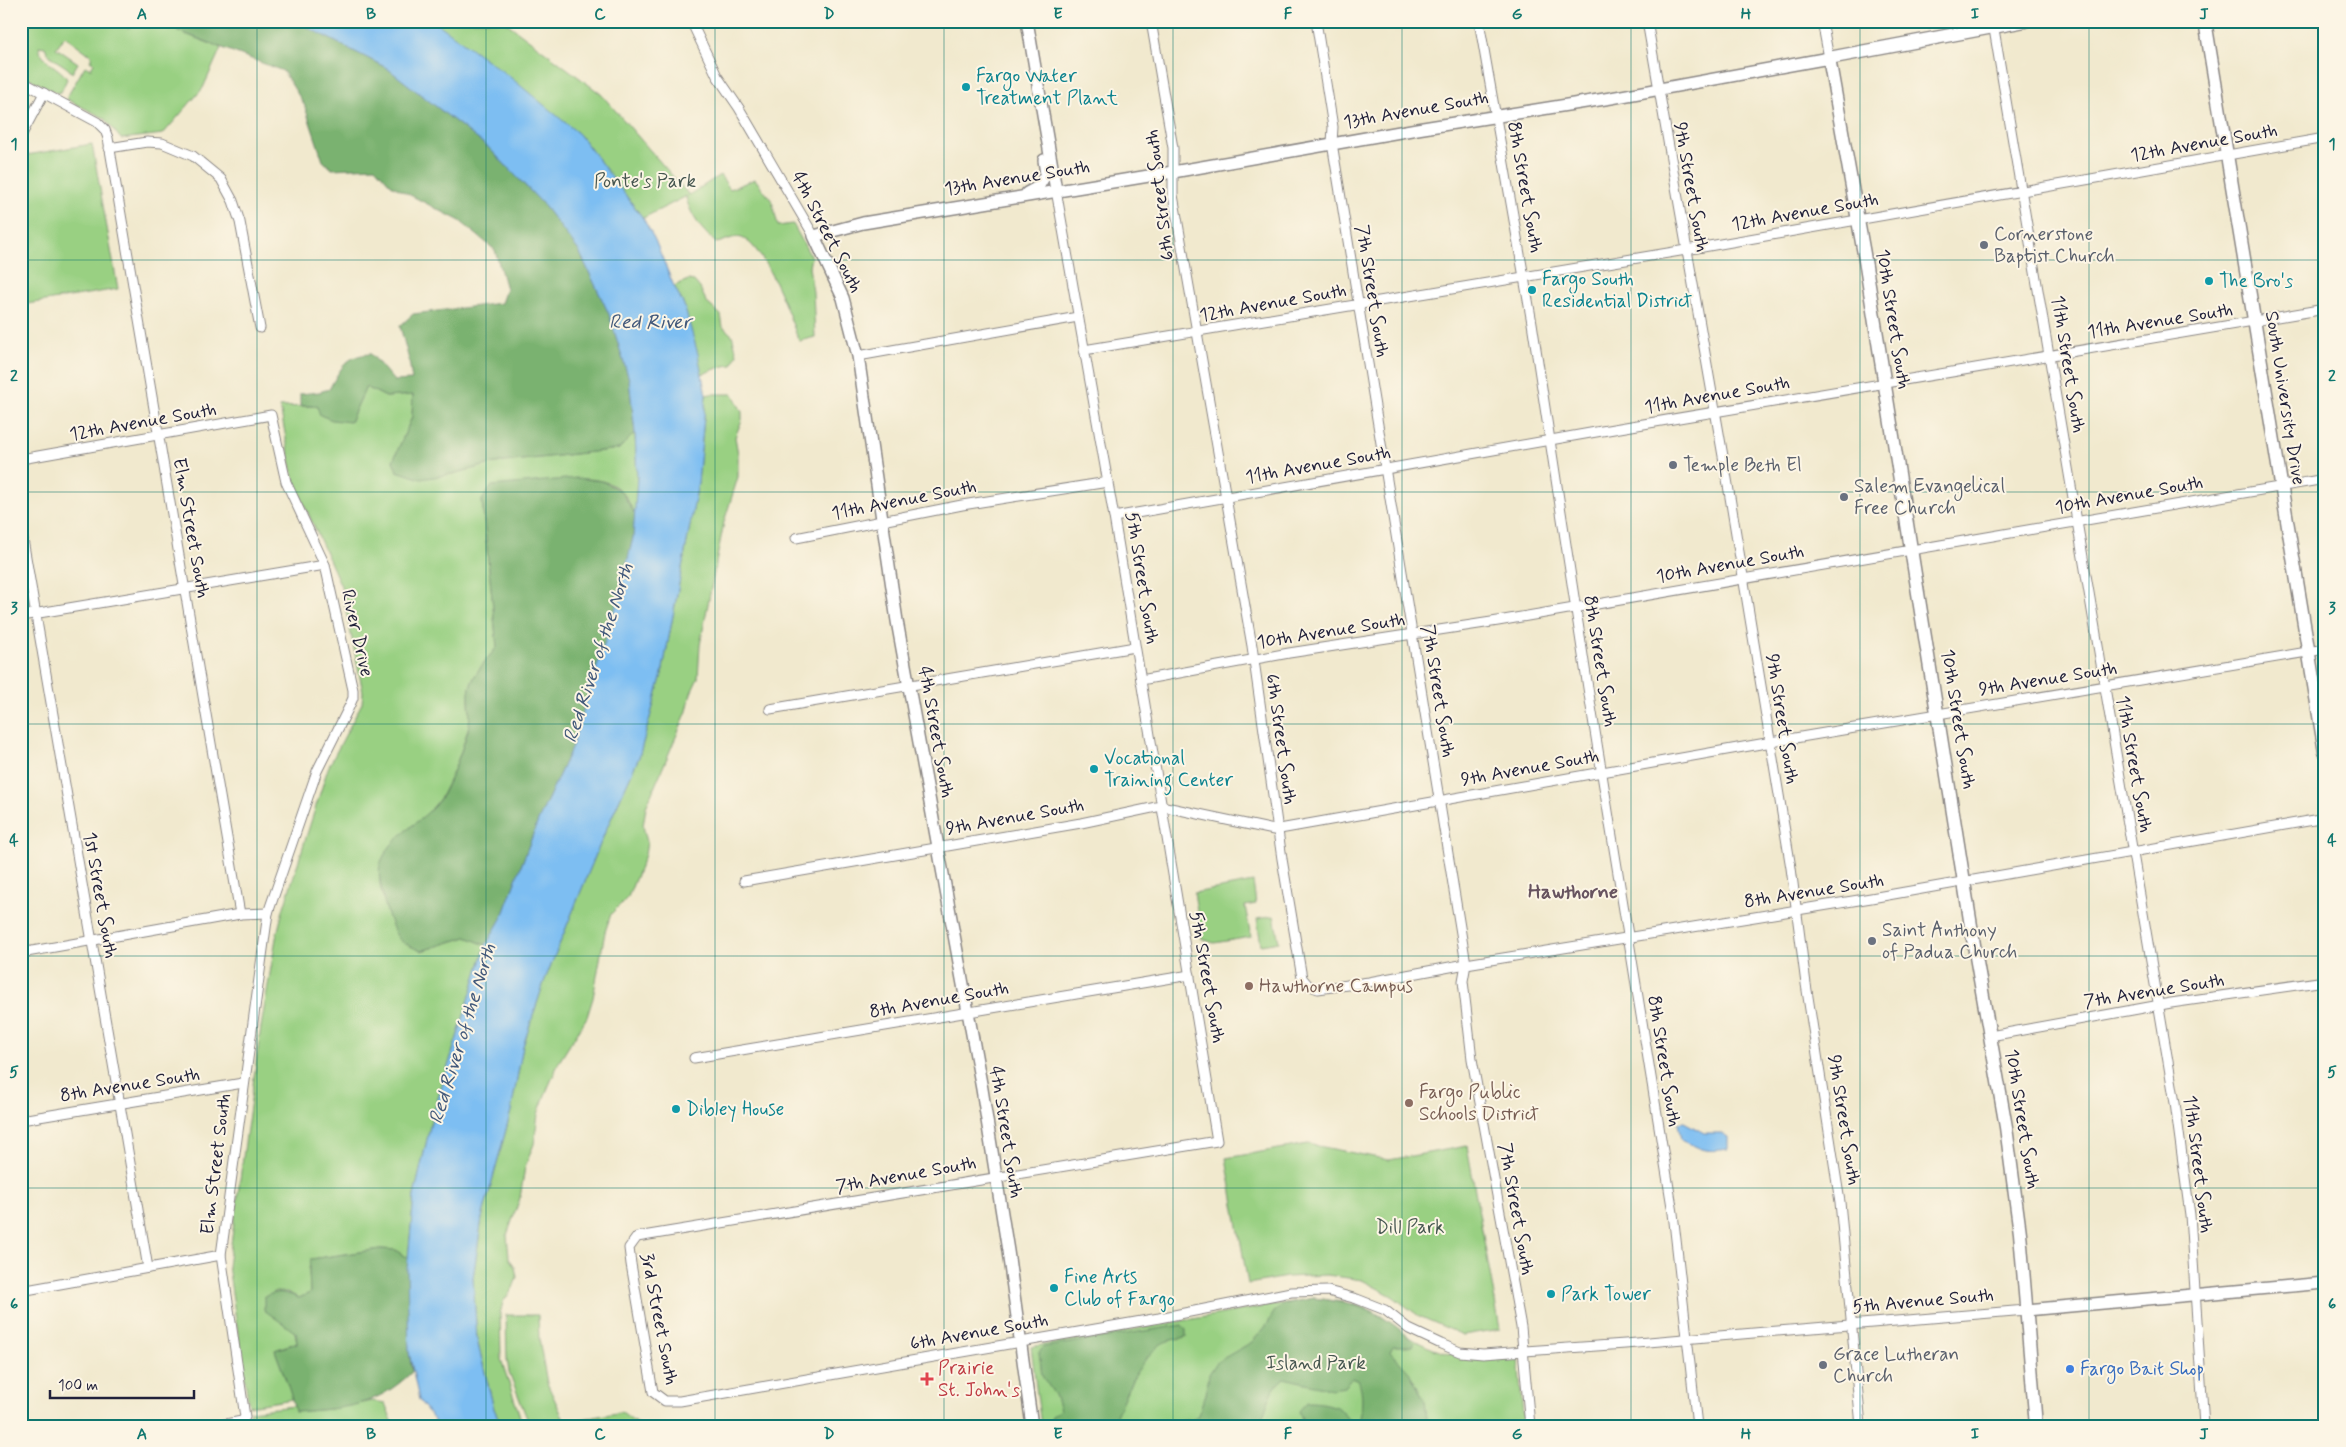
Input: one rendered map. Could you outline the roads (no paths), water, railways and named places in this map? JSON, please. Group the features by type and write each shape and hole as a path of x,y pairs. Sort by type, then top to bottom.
{"main road":[{"name":"13th Avenue South","path":"1829,58 1994,24 2025,21"},
{"name":"South University Drive","path":"2205,21 2325,752"},
{"name":"10th Street South","path":"1829,58 1858,220 2014,1187 2036,1426"}],"street":[{"name":"4th Street South","path":"691,21 717,76 739,108 814,236 843,298 858,356 909,684 996,1176 1032,1426"},
{"name":"5th Street South","path":"1027,21 1114,517 1216,1141"},
{"name":"6th Street South","path":"1151,21 1172,148 1173,196 1253,660 1302,978 1308,985"},
{"name":"7th Street South","path":"1316,21 1333,127 1332,144 1466,964 1463,980 1472,1059 1521,1327 1530,1426"},
{"name":"8th Street South","path":"1479,21 1524,277 1673,1212 1697,1426"},
{"name":"9th Street South","path":"1647,21 1743,578 1796,910 1840,1202 1862,1426"},
{"name":"10th Street South","path":"1822,21 1829,58"},
{"name":"11th Street South","path":"1994,24 2175,1103 2190,1215 2204,1426"},
{"name":"13th Avenue South","path":"814,236 863,223 1658,90 1829,58"},
{"name":"Elm Street South","path":"21,81 97,122 105,130 240,914"},
{"path":"21,136 44,93"},
{"path":"1023,196 1038,187 1046,174 1038,123 1041,104"},
{"name":"12th Avenue South","path":"1084,350 1686,250 2325,138"},
{"path":"109,148 147,142 162,143 193,156 221,179 233,201 240,222 260,328"},
{"name":"11th Avenue South","path":"1114,517 1550,440 2325,309"},
{"path":"858,356 1078,317"},
{"name":"12th Avenue South","path":"21,459 271,416"},
{"name":"River Drive","path":"268,913 317,771 353,698 353,690 325,565 286,482 271,416"},
{"name":"10th Avenue South","path":"1141,680 1576,608 2325,479"},
{"name":"11th Avenue South","path":"796,538 962,505 1108,482"},
{"name":"1st Street South","path":"21,528 148,1268"},
{"path":"21,616 325,565"},
{"path":"770,709 1135,647"},
{"name":"9th Avenue South","path":"744,881 1081,823 1161,806 1278,830 1769,742 2325,649"},
{"name":"8th Avenue South","path":"1308,985 1318,989 1369,982 1466,964 1964,882 2325,818"},
{"path":"21,953 240,914 268,913"},
{"name":"Elm Street South","path":"215,1426 244,1420 221,1255 243,1083 268,913"},
{"name":"8th Avenue South","path":"694,1058 1190,975"},
{"name":"7th Avenue South","path":"1990,1036 2159,1005 2325,981"},
{"name":"8th Avenue South","path":"21,1120 243,1083"},
{"name":"7th Avenue South","path":"634,1242 637,1237 1216,1141"},
{"name":"3rd Street South","path":"634,1242 629,1248 630,1264 652,1388 653,1392 664,1401"},
{"path":"21,1291 221,1255"},
{"name":"5th Avenue South","path":"1524,1351 1852,1325 2325,1283"},
{"name":"6th Avenue South","path":"664,1401 712,1395 1159,1318 1291,1292 1328,1291 1357,1299 1384,1310 1409,1329 1460,1352 1482,1354 1524,1351"}],"water":[{"name":"Red River","path":"295,21 434,21 510,77 579,134 643,218 655,240 684,305 698,354 706,395 698,483 662,674 639,757 605,832 544,982 523,1046 511,1111 482,1218 473,1278 477,1340 494,1409 502,1426 434,1426 434,1420 419,1400 409,1352 407,1269 414,1196 432,1118 486,945 502,917 538,821 571,749 618,600 633,538 637,477 635,433 629,379 609,314 579,251 542,203 489,148 387,68"},
{"path":"1684,1122 1704,1133 1721,1133 1728,1137 1728,1149 1713,1151 1699,1148 1681,1140 1678,1123"}],"place":[{"name":"Fargo Water Treatment Plant","path":"966,87"},
{"name":"Cornerstone Baptist Church","path":"1984,245"},
{"name":"The Bro's","path":"2209,281"},
{"name":"Fargo South Residential District","path":"1532,290"},
{"name":"Temple Beth El","path":"1673,465"},
{"name":"Salem Evangelical Free Church","path":"1844,497"},
{"name":"Vocational Training Center","path":"1094,769"},
{"name":"Saint Anthony of Padua Church","path":"1872,941"},
{"name":"Hawthorne Campus","path":"1249,986"},
{"name":"Fargo Public Schools District","path":"1409,1103"},
{"name":"Dibley House","path":"676,1109"},
{"name":"Fine Arts Club of Fargo","path":"1054,1288"},
{"name":"Park Tower","path":"1551,1294"},
{"name":"Grace Lutheran Church","path":"1823,1365"},
{"name":"Fargo Bait Shop","path":"2070,1369"},
{"name":"Prairie St. John's","path":"927,1379"}],"district":[{"name":"Hawthorne","path":"1573,892"}],"park label":[{"name":"Ponte's Park","path":"645,181"},
{"name":"Dill Park","path":"1410,1227"},
{"name":"Island Park","path":"1316,1363"}],"water label":[{"name":"Red River of the North","path":"599,653"},
{"name":"Red River of the North","path":"463,1034"}]}
